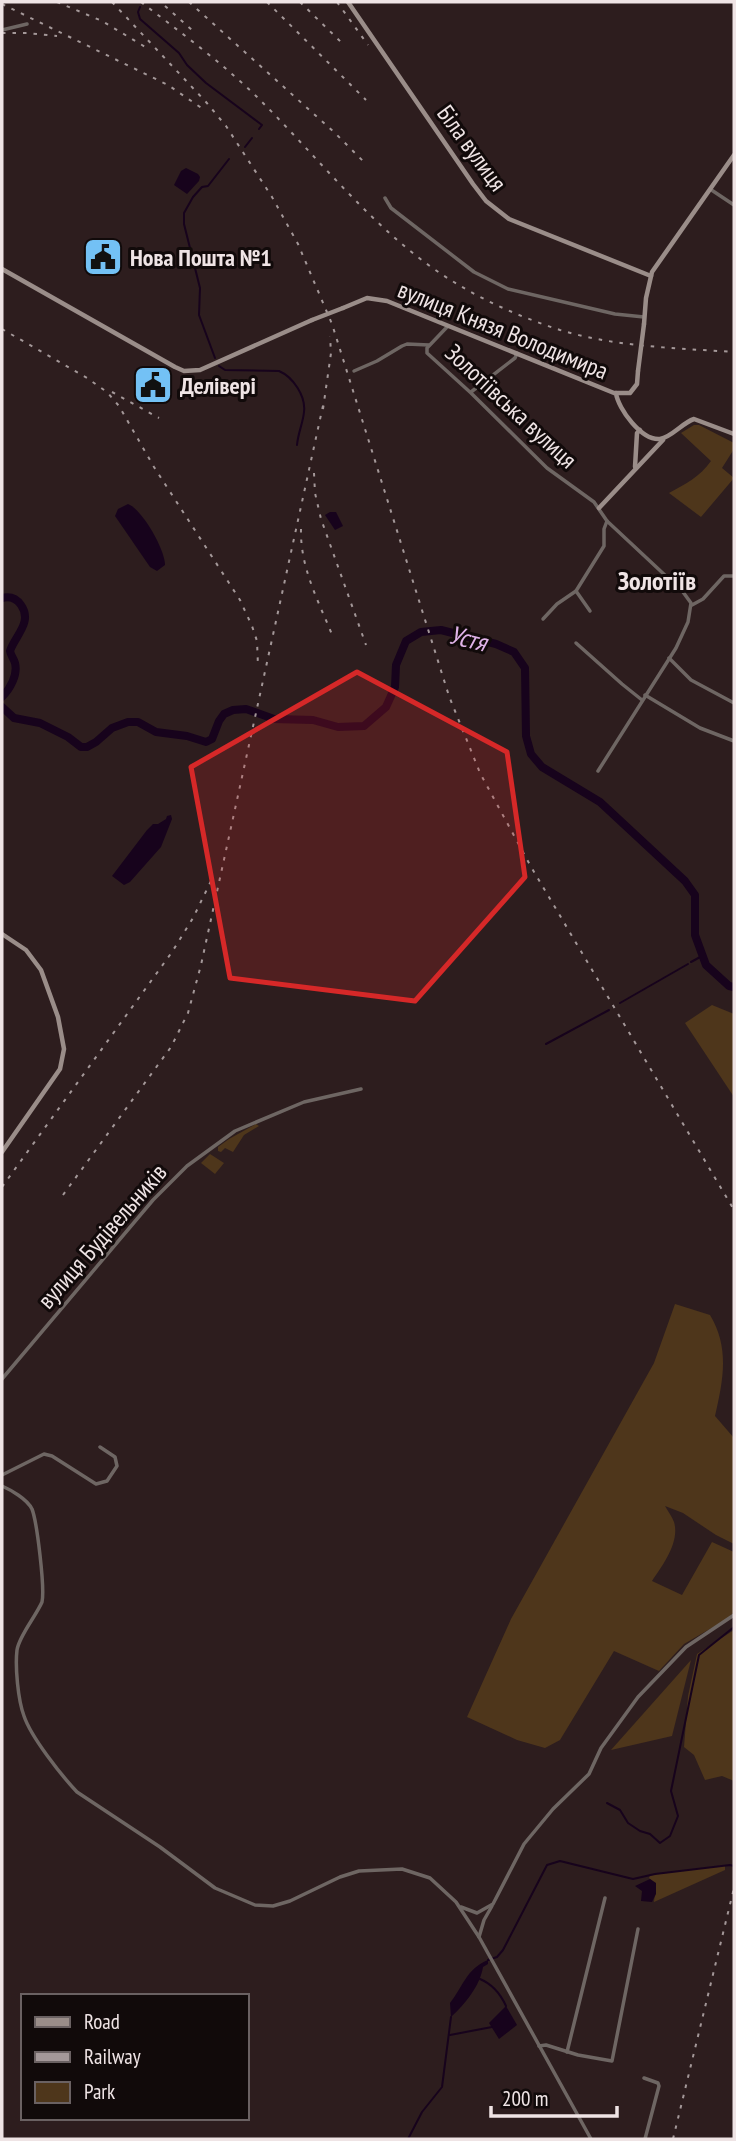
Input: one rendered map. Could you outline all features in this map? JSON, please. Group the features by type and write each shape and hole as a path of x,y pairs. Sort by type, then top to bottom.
{"street":[{"name":"Біла вулиця","path":"348,2 473,184 496,211 520,225 651,276"},
{"path":"2,30 27,24"},
{"path":"385,198 391,208 490,282 556,302 644,317 655,267 734,155"},
{"path":"710,189 734,205"},
{"name":"вулиця Князя Володимира","path":"2,269 174,367 184,370 200,370 367,298 377,299 448,326 604,390 627,394 637,384 644,317"},
{"name":"Золотіївська вулиця","path":"448,326 429,345 427,353 547,468 599,508 607,521 689,598 691,605"},
{"path":"354,371 407,344 429,345"},
{"path":"471,393 515,358 517,353"},
{"path":"616,393 622,410 640,430 651,438 663,439"},
{"path":"599,508 663,439 694,419 734,434"},
{"path":"635,467 637,433 640,430"},
{"path":"543,619 557,604 576,591 604,546 607,521"},
{"path":"598,771 669,658 688,622 691,605 704,599 724,576 734,576"},
{"path":"576,591 590,611"},
{"path":"576,643 622,684 644,698 700,728 734,741"},
{"path":"669,658 691,680 734,704"},
{"path":"2,934 26,950 41,970 58,1017 64,1049 60,1069 2,1152"},
{"name":"вулиця Будівельників","path":"2,1379 153,1200 187,1166 245,1126 304,1102 360,1089"},
{"path":"2,1475 44,1454 52,1456 96,1484 107,1481 117,1466 115,1457 100,1447"},
{"path":"2,1486 31,1507 43,1579 42,1602 17,1648 23,1715 67,1781 77,1792 160,1847 215,1888 255,1905 273,1906 290,1901 359,1871 402,1868 429,1878 458,1906 480,1937 591,2139"},
{"path":"480,1937 484,1920 524,1844 552,1809 589,1774 601,1748 638,1697 686,1647 734,1615"},
{"path":"567,2052 605,1898"},
{"path":"458,1906 477,1913 493,1904"},
{"path":"540,2046 546,2045 612,2061 638,1929"},
{"path":"645,2078 658,2083 659,2086 645,2139"}],"highlighted area":[{"path":"357,672 507,752 525,877 415,1001 230,978 191,767"}],"green space":[{"path":"694,425 734,443 734,449 722,468 734,478 701,517 669,493 697,476 711,461 681,433"},
{"path":"712,1005 734,1014 734,1097 685,1023"},
{"path":"256,1124 259,1126 244,1135 233,1152 225,1148 221,1152 218,1151 218,1147 229,1139"},
{"path":"210,1154 224,1163 215,1174 201,1163"},
{"path":"675,1304 710,1315 720,1340 723,1365 715,1416 734,1438 734,1544 683,1513 665,1506 674,1522 675,1537 652,1581 682,1595 712,1542 734,1552 734,1612 727,1619 684,1644 659,1671 614,1651 560,1740 545,1748 517,1740 467,1717 511,1619 654,1363"},
{"path":"734,1630 734,1781 722,1776 705,1780 694,1755 684,1747 688,1696 697,1654"},
{"path":"691,1660 672,1736 611,1750"},
{"path":"725,1865 725,1870 654,1902 656,1884 649,1878 650,1875"}],"shaded area":[{"path":"186,168 200,177 187,194 174,185 181,171"},
{"path":"128,504 146,522 161,550 165,565 157,571 150,567 115,516 118,509"},
{"path":"336,512 343,526 335,530 325,515"},
{"path":"171,815 172,819 161,847 130,882 124,885 112,876 147,830"},
{"path":"650,1879 656,1883 656,1894 652,1902 641,1901 642,1891 635,1886"},
{"path":"488,1960 471,1994 451,2017 450,2003 475,1968"},
{"path":"506,2006 517,2025 499,2039 489,2023"}],"waterway":[{"path":"140,7 140,19 179,53 206,83 262,125 259,129"},
{"path":"245,147 252,138"},
{"path":"215,358 199,315 200,288 184,224 184,213 193,197 202,187 208,186 229,159"},
{"path":"219,366 225,370 279,371 289,378 298,388 304,406 297,445"},
{"name":"Устя","path":"2,598 10,597 17,601 25,617 10,651 16,668 14,677 2,697"},
{"name":"Устя","path":"2,707 14,718 40,723 81,747 87,747 112,728 128,722 138,722 156,732 187,736 206,742 212,739 224,714 246,709 274,719 313,720 338,727 364,726 386,707 395,687 396,665 406,641 421,632 441,630 496,644 514,652 525,668 526,736 531,754 542,767 600,802 685,881 695,895 695,935 706,965 729,986 734,987"},
{"path":"691,962 702,956"},
{"path":"620,1003 688,964"},
{"path":"546,1044 609,1010"},
{"path":"607,1803 620,1810 628,1823 650,1834 660,1843 670,1836 678,1816 671,1791 699,1655 734,1627"},
{"path":"488,1960 497,1957 503,1950 547,1865 560,1861 633,1879 655,1874 734,1866"},
{"path":"480,1979 496,1990 506,2006"},
{"path":"408,2139 422,2112 442,2087 451,2017"},
{"path":"450,2035 492,2027"}],"railway":[{"path":"57,2 102,21 147,48"},
{"path":"112,2 226,126 272,197 298,244 332,324 449,696 480,773 530,865 734,1210"},
{"path":"141,2 243,83 378,223 423,261 455,283 524,317 581,336 646,346 734,352"},
{"path":"189,2 363,161"},
{"path":"267,2 366,100"},
{"path":"300,2 343,44"},
{"path":"337,2 368,45"},
{"path":"2,4 168,85 203,109"},
{"path":"165,6 192,30"},
{"path":"2,33 57,36"},
{"path":"2,329 87,378 107,392 119,406 154,467 240,600 257,641 258,666"},
{"path":"323,409 331,353 330,336"},
{"path":"112,392 159,418"},
{"path":"63,1195 171,1047 188,1013 201,965 324,401"},
{"path":"314,473 321,519 366,645"},
{"path":"301,529 307,571 333,637"},
{"path":"2,1187 172,952 211,881"},
{"path":"673,2139 734,1888"}],"place":[{"name":"Нова Пошта №1","path":"103,257"},
{"name":"Делівері","path":"153,385"}],"district":[{"name":"Золотіїв","path":"657,580"}]}
